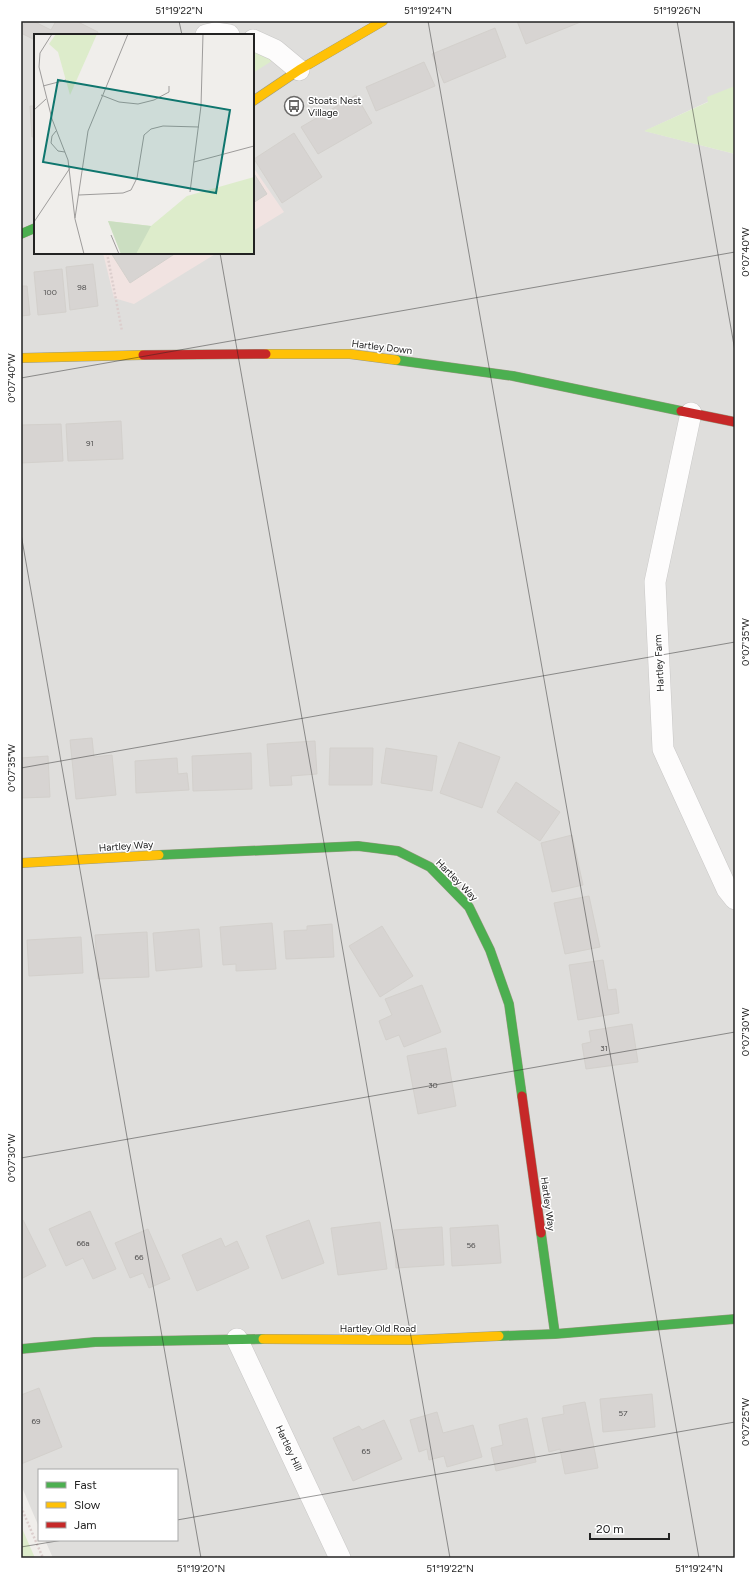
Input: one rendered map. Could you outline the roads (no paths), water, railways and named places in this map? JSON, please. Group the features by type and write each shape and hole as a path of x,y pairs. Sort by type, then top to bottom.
{"street":[{"path":"254,99 299,70 383,21"},
{"path":"209,34 214,32 224,34"},
{"path":"254,40 275,50 299,70"},
{"path":"21,234 34,228"},
{"name":"Hartley Down","path":"21,358 122,355 350,354 513,376 735,422"},
{"name":"Hartley Farm","path":"691,414 655,582 663,749 727,889 735,898"},
{"name":"Hartley Way","path":"21,863 229,850 358,846 398,851 430,867 470,907 490,950 509,1004 556,1334"},
{"name":"Hartley Old Road","path":"21,1349 95,1342 237,1339 411,1340 556,1334 735,1319"},
{"name":"Hartley Hill","path":"237,1339 340,1558"}],"place":[{"name":"Stoats Nest Village","path":"294,106"}]}
